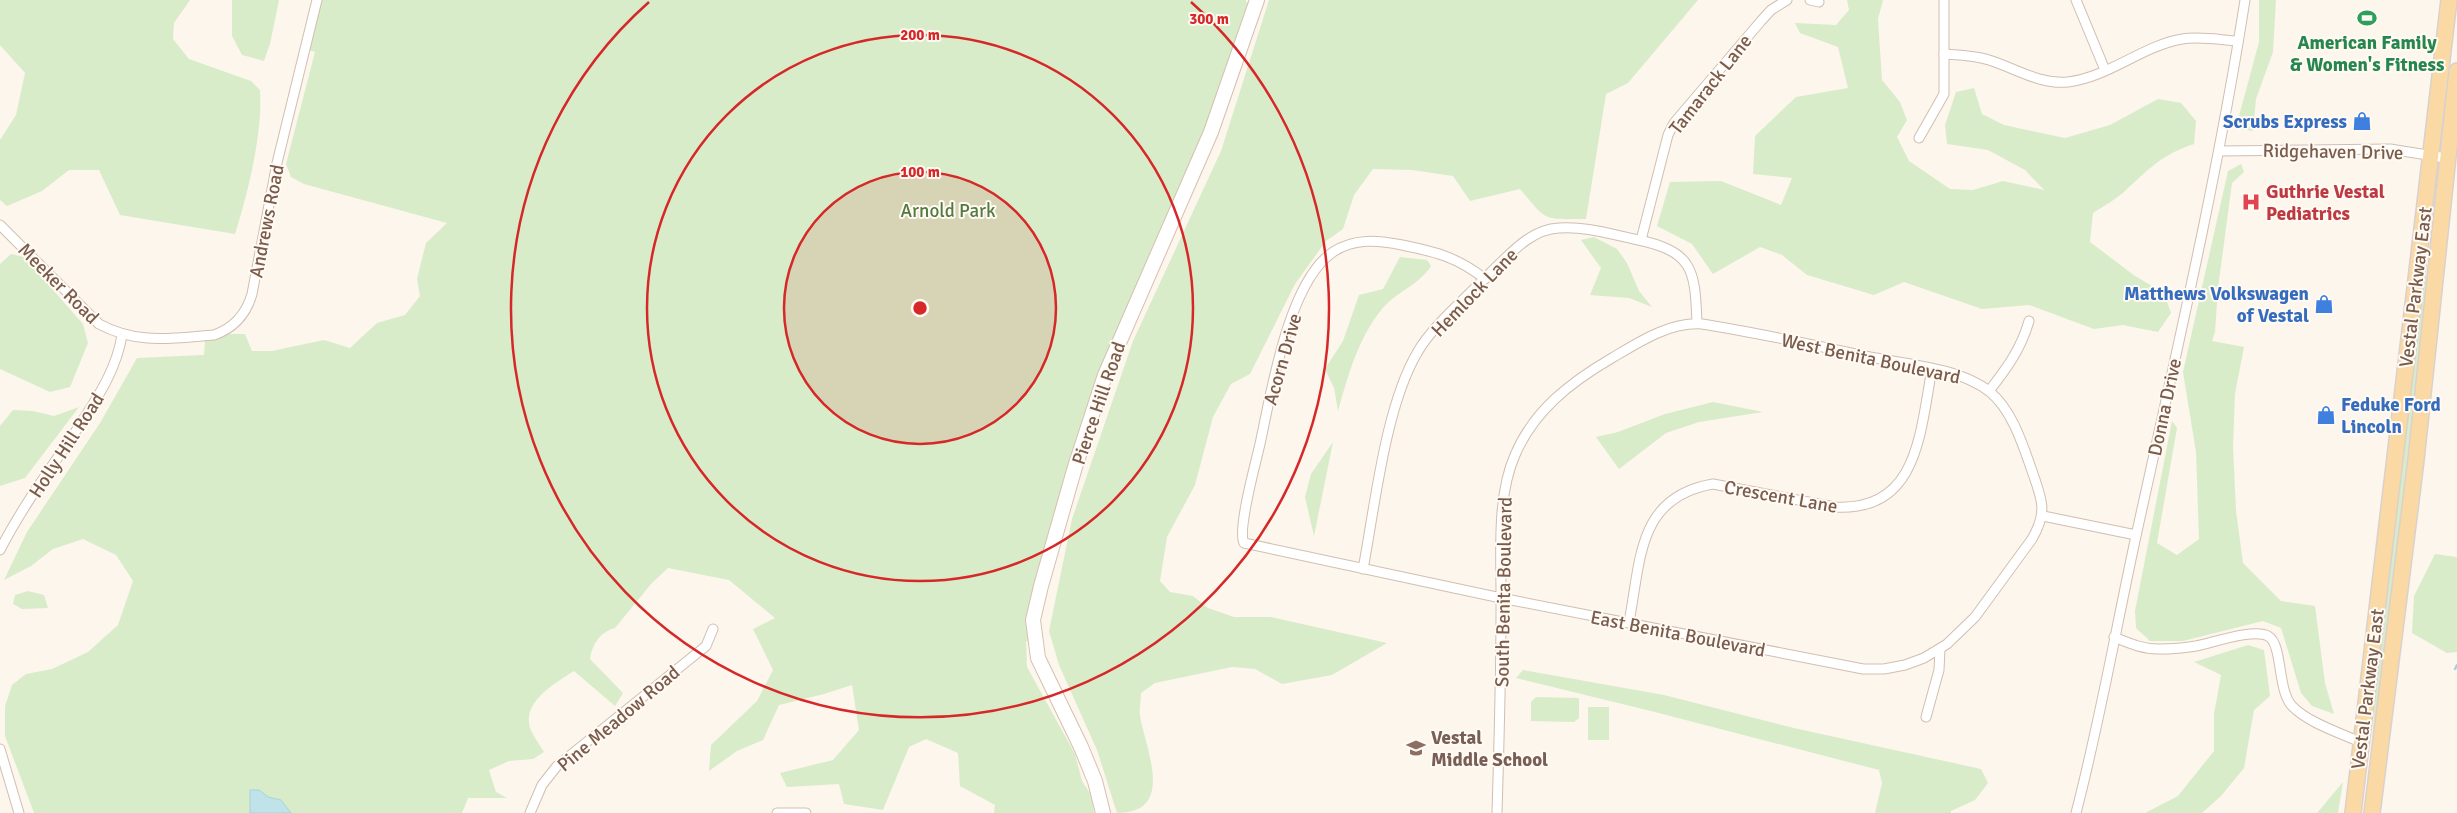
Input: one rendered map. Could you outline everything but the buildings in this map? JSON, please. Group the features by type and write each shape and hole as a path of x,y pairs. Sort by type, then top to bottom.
{"main road":[{"name":"Vestal Parkway East","path":"2353,813 2449,0"},
{"name":"Vestal Parkway East","path":"2372,813 2416,460 2446,158 2457,71"}],"street":[{"name":"Andrews Road","path":"122,335 144,339 214,335 224,332 240,320 249,306 277,163 316,0"},
{"name":"Pierce Hill Road","path":"1103,813 1095,781 1038,658 1034,620 1041,586 1105,375 1211,132 1257,0"},
{"name":"Tamarack Lane","path":"1641,240 1668,135 1674,123 1760,21 1771,10 1787,0"},
{"path":"1919,138 1944,94 1944,0"},
{"path":"2076,0 2105,70"},
{"name":"Donna Drive","path":"2076,813 2098,724 2114,637 2218,151 2245,0"},
{"path":"1944,54 1988,60 2050,82 2069,82 2105,70 2169,42 2201,38 2238,41"},
{"name":"Ridgehaven Drive","path":"2218,151 2390,149 2446,158"},
{"name":"Meeker Road","path":"0,225 99,324 122,335"},
{"name":"Hemlock Lane","path":"1363,569 1384,457 1399,394 1417,353 1430,336 1516,248 1544,231 1559,228 1590,229 1668,248 1685,262 1692,273 1697,323"},
{"name":"Acorn Drive","path":"1248,545 1241,538 1277,363 1296,308 1311,277 1324,260 1333,252 1351,244 1382,240 1452,257 1485,279"},
{"path":"1989,391 2012,363 2022,344 2029,321"},
{"name":"West Benita Boulevard","path":"1697,323 1746,331 1932,369 1966,378 1989,391 2007,412 2028,460 2044,505 2043,516"},
{"name":"South Benita Boulevard","path":"1497,813 1504,493 1515,454 1529,428 1545,408 1567,386 1649,336 1674,327 1697,323"},
{"name":"Holly Hill Road","path":"0,550 24,508 101,392 119,352 122,335"},
{"name":"Crescent Lane","path":"1629,622 1647,533 1655,515 1675,496 1696,487 1713,484 1835,508 1852,508 1875,502 1891,492 1902,482 1911,464 1932,369"},
{"path":"2043,516 2136,535"},
{"name":"East Benita Boulevard","path":"1248,545 1501,598 1863,669 1884,669 1905,665 1940,649 1975,617 2017,562 2032,539 2043,516"},
{"name":"Pine Meadow Road","path":"530,813 542,785 557,766 706,646 713,629"},
{"path":"2114,637 2133,645 2158,649 2194,646 2248,635 2262,634 2270,636 2275,644 2283,688 2293,707 2305,716 2360,742"},
{"path":"1926,717 1939,670 1940,649"},
{"path":"0,749 19,813"},
{"path":"777,813 806,813"}],"green space":[{"path":"0,0 190,0 174,23 173,39 189,59 251,81 260,90 257,143 245,200 235,234 120,215 99,170 69,170 42,191 7,206 0,200 0,140 16,115 25,73 0,45"},
{"path":"232,0 279,0 270,44 264,61 242,55 232,36"},
{"name":"Arnold Park","path":"316,0 1246,0 1246,2 1255,5 1183,200 1075,467 1034,642 1026,641 1027,667 1075,754 1082,781 1091,795 1094,813 994,813 995,805 960,786 958,753 926,739 909,747 883,810 844,804 839,784 787,787 780,773 833,760 859,730 852,685 779,705 763,740 737,751 709,771 711,745 757,701 773,670 753,629 775,618 729,580 668,568 651,584 615,628 605,632 598,639 593,648 590,659 623,693 615,706 574,671 550,687 536,701 531,709 529,718 531,731 544,752 533,759 509,761 489,770 496,792 507,798 468,798 462,813 291,813 281,800 268,797 259,790 250,790 250,813 34,813 5,736 5,706 12,685 26,674 52,669 88,652 118,625 133,581 116,555 83,539 53,549 31,566 4,580 27,532 100,423 137,358 204,355 205,341 230,334 245,334 252,351 272,351 324,340 350,348 377,323 405,315 420,296 417,279 426,243 447,223 304,184 291,177 286,164 315,52 305,49"},
{"path":"1269,0 1698,0 1628,83 1606,94 1586,219 1547,217 1536,208 1520,189 1470,201 1453,176 1412,170 1373,169 1354,195 1343,229 1326,241 1295,284 1250,374 1231,384 1213,417 1195,485 1167,537 1160,581 1170,592 1193,596 1208,608 1234,617 1271,617 1387,643 1332,675 1282,684 1255,669 1232,667 1155,683 1141,693 1140,710 1151,762 1152,791 1146,803 1135,810 1117,813 1097,750 1059,665 1049,631 1072,519 1133,341 1221,151"},
{"path":"1847,0 1883,0 1878,19 1882,80 1900,102 1907,120 1897,137 1909,161 1950,189 1973,190 2003,181 2044,190 2025,170 1988,150 1947,144 1945,125 1956,92 1974,88 1982,114 2004,125 2065,138 2110,125 2158,99 2181,103 2196,121 2194,144 2164,158 2121,194 2093,213 2090,242 2135,276 2164,293 2171,313 2158,332 2123,325 2094,329 2029,305 1982,309 1904,282 1874,295 1807,275 1782,255 1760,247 1713,274 1692,244 1657,226 1670,182 1721,181 1781,205 1792,178 1753,174 1755,136 1796,97 1848,88 1838,47 1800,33 1795,23 1836,25 1849,10"},
{"path":"2259,0 2276,0 2273,52 2256,99 2253,131 2239,129 2239,116 2259,42"},
{"path":"2241,164 2244,172 2232,183 2218,288 2215,332 2212,341 2244,347 2235,394 2233,446 2236,511 2243,563 2281,601 2315,606 2325,683 2334,714 2312,706 2301,693 2281,628 2263,621 2183,641 2150,641 2136,628 2135,611 2172,421 2177,428 2157,543 2177,555 2199,539 2196,452 2183,372 2228,171"},
{"path":"2437,176 2427,259 2423,339 2400,542 2369,780 2378,661"},
{"path":"1594,237 1617,249 1627,263 1639,291 1652,307 1629,298 1590,295 1601,268 1581,240"},
{"path":"11,254 24,257 83,324 88,343 70,387 50,392 0,369 0,264"},
{"path":"1400,257 1427,260 1431,266 1426,273 1382,309 1366,332 1355,358 1338,411 1334,388 1325,369 1343,341 1359,295 1383,289"},
{"path":"1713,402 1763,412 1699,422 1666,433 1619,469 1596,437 1618,432 1665,414"},
{"path":"79,407 25,478 0,486 0,426 13,410 33,411 54,416"},
{"path":"1333,442 1314,536 1305,497 1311,474"},
{"path":"2435,554 2457,557 2457,652 2447,653 2412,633 2414,596"},
{"path":"28,591 44,595 48,608 22,609 13,604 15,595"},
{"path":"2248,645 2264,650 2270,696 2254,710 2244,768 2221,796 2202,813 2145,813 2178,796 2214,751 2214,714 2221,675 2194,662"},
{"path":"1523,670 1664,695 1794,728 1981,769 1988,783 1975,800 1951,811 1951,813 1875,813 1882,783 1879,770 1516,678"},
{"path":"1536,697 1579,698 1579,718 1574,722 1531,721 1531,702"},
{"path":"1588,707 1609,707 1609,740 1588,740"},
{"path":"2343,782 2338,813 2317,813"}],"water":[{"path":"250,790 259,790 268,797 281,800 291,813 250,813"}],"waterway":[{"path":"2455,669 2457,665"}],"place":[{"name":"American Family & Women's Fitness","path":"2367,18"},
{"name":"Scrubs Express","path":"2362,121"},
{"name":"Guthrie Vestal Pediatrics","path":"2251,202"},
{"name":"Matthews Volkswagen of Vestal","path":"2324,304"},
{"name":"Feduke Ford Lincoln","path":"2326,415"},
{"name":"Vestal Middle School","path":"1416,748"}]}
